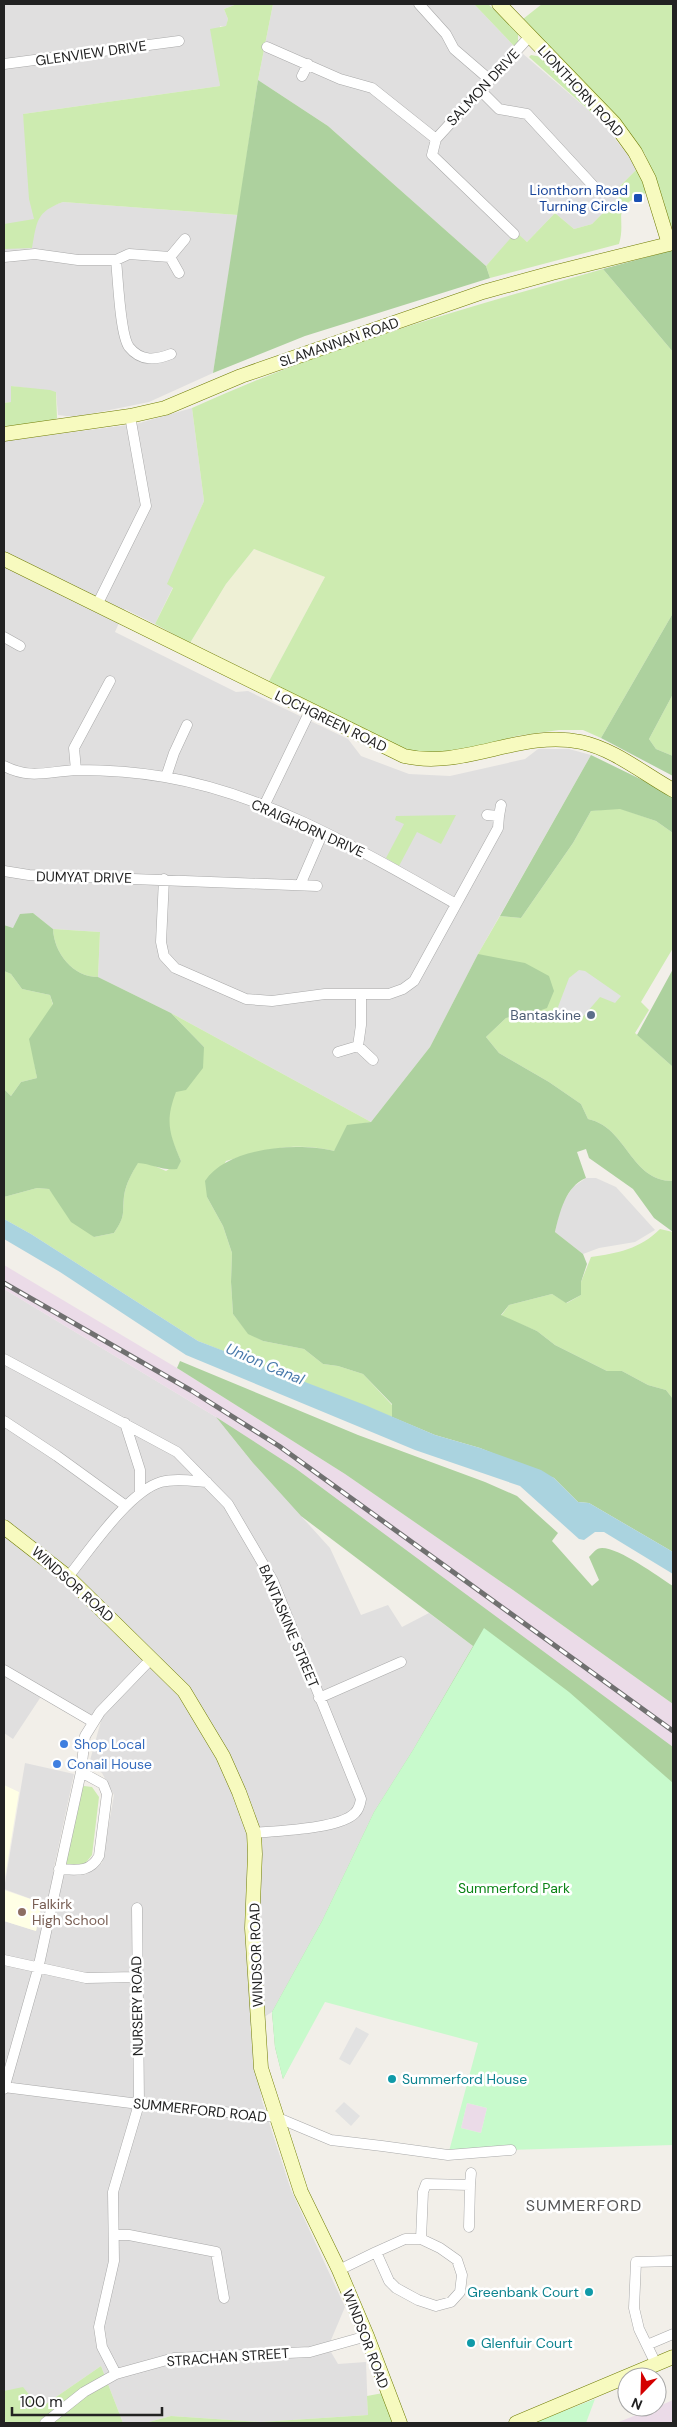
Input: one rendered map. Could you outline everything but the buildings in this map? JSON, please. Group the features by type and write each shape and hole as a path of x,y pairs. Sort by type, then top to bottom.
{"street":[{"path":"419,4 446,34 454,49 490,80"},
{"name":"LIONTHORN ROAD","path":"499,4 614,123 635,152 649,179 671,244"},
{"name":"SALMON DRIVE","path":"436,139 530,36"},
{"name":"GLENVIEW DRIVE","path":"4,64 179,41"},
{"path":"267,48 340,79 372,88 436,139 432,155 514,234"},
{"path":"302,76 308,64"},
{"path":"480,90 499,109 527,114 598,191"},
{"path":"170,257 185,239"},
{"name":"SLAMANNAN ROAD","path":"4,434 130,416 165,408 241,376 483,292 671,244"},
{"path":"4,257 35,254 78,260 116,260 129,254 170,257"},
{"path":"170,257 179,273"},
{"path":"116,260 123,326 129,347 145,359 157,360 171,354"},
{"path":"97,605 146,506 130,416"},
{"name":"LOCHGREEN ROAD","path":"4,559 404,756 422,760 445,760 528,741 564,740 582,742 600,748 673,790"},
{"path":"4,637 20,646"},
{"path":"76,770 74,748 110,681"},
{"path":"264,806 310,711"},
{"path":"166,777 186,725"},
{"name":"CRAIGHORN DRIVE","path":"4,766 20,773 36,775 76,770 119,771 166,777 264,806 323,832 456,904"},
{"path":"164,879 161,942 164,956 175,968 246,1000 272,1001 325,994 389,994 403,989 414,982 498,828 500,810 488,815"},
{"path":"300,885 323,832"},
{"name":"DUMYAT DRIVE","path":"4,871 29,875 317,886"},
{"path":"358,1046 362,1025 361,994"},
{"path":"338,1052 358,1046"},
{"path":"358,1046 373,1060"},
{"name":"BANTASKINE STREET","path":"4,1359 177,1452 228,1504 273,1581 361,1799 360,1808 348,1818 316,1827 254,1833"},
{"path":"4,1421 57,1456 126,1506"},
{"path":"125,1423 140,1470 140,1494"},
{"path":"68,1577 126,1506 140,1494 161,1482 207,1482"},
{"name":"WINDSOR ROAD","path":"4,1527 68,1577 184,1691 204,1722 227,1765 254,1833 252,1928 261,2068 301,2192 339,2270 367,2336 400,2423"},
{"path":"4,2088 38,1969 81,1772 85,1736 93,1722 152,1658"},
{"path":"319,1698 401,1662"},
{"path":"4,1670 93,1722"},
{"path":"59,1869 86,1870 95,1864 99,1856 107,1794 104,1784 81,1772"},
{"name":"NURSERY ROAD","path":"116,2374 102,2347 99,2328 114,2261 113,2192 139,2104 136,1977 137,1908"},
{"path":"4,1960 38,1969 86,1978 136,1977"},
{"name":"SUMMERFORD ROAD","path":"4,2088 139,2104 276,2117 331,2140 448,2154 511,2150"},
{"path":"469,2227 471,2173"},
{"path":"421,2239 423,2192 426,2184 470,2185"},
{"path":"115,2235 129,2235 216,2252 224,2298"},
{"path":"339,2270 376,2252 405,2239 421,2239 457,2260 462,2274 460,2292 451,2302 436,2306 418,2300 396,2288 389,2281 376,2252"},
{"path":"656,2364 639,2329 634,2308 636,2262 673,2261"},
{"path":"647,2345 673,2334"},
{"name":"STRACHAN STREET","path":"45,2423 84,2392 116,2374 174,2358 310,2352 367,2336"},
{"path":"516,2423 673,2357"}],"shaded area":[{"path":"4,4 237,4 224,9 228,19 226,27 220,26 217,61 220,86 23,114 38,219 46,208 63,202 238,215 213,373 149,402 75,417 58,415 56,392 11,386 11,402 4,403"},
{"path":"273,4 474,4 515,47 601,121 638,168 615,191 620,197 592,224 574,229 555,213 527,242 516,233 486,266 328,126 258,80"},
{"path":"192,408 204,501 168,584 173,587 155,624 125,609 115,632 236,692 248,691 348,739 361,756 409,774 450,776 525,759 538,749 569,749 591,755 478,954 430,1047 371,1122 171,1013 98,977 100,932 53,929 33,913 13,928 4,925 4,441 136,424"},
{"path":"254,549 325,577 268,683 190,643 226,584"},
{"path":"579,970 585,971 621,996 615,1003 600,997 581,1019 575,1020 566,1018 559,1013 558,1007 569,978"},
{"path":"586,1178 596,1178 616,1187 655,1230 635,1242 599,1248 583,1254 555,1232 561,1205 573,1187"},
{"path":"4,1265 177,1368 345,1474 673,1704 673,1783 301,1516 253,1463 216,1417 4,1289"},
{"path":"4,1289 216,1417 253,1463 330,1548 361,1615 388,1605 402,1627 429,1613 473,1646 413,1750 374,1812 322,1921 272,2012 250,2026 262,2101 291,2190 345,2307 328,2347 338,2364 366,2362 368,2415 261,2422 171,2416 145,2423 123,2423 101,2366 40,2408 4,2391 4,1921 36,1931 42,1903 4,1889 25,1763 74,1774 53,1872 86,1874 102,1863 114,1795 102,1773 89,1764 101,1721 46,1689 13,1739 4,1733"},
{"name":"Falkirk High School","path":"4,1785 19,1792 4,1883"},
{"name":"Falkirk High School","path":"4,1890 42,1903 36,1931 4,1921"},
{"path":"356,2027 369,2034 350,2065 339,2059"},
{"path":"344,2102 360,2116 351,2126 335,2111"},
{"path":"467,2103 487,2108 481,2133 461,2128"},
{"path":"673,2400 673,2423 616,2423 631,2417 667,2417 667,2403"}],"green space":[{"path":"237,4 273,4 258,80 238,215 63,202 47,210 39,219 32,248 4,249 4,224 34,219 29,199 23,114 220,86 210,29 226,26 228,19 224,9"},
{"path":"474,4 488,4 518,32 518,44 515,47"},
{"path":"542,4 673,4 673,228 670,225 663,199 645,154 611,111 523,19"},
{"path":"531,55 542,57 601,121 529,57"},
{"path":"258,80 328,126 486,266 490,278 305,336 213,373"},
{"path":"638,168 646,190 644,195 633,199 623,209 619,244 490,278 486,266 516,232 527,242 555,213 574,229 592,224 619,197 615,191"},
{"path":"673,250 673,352 603,269"},
{"path":"603,269 673,352 673,613 601,738 583,730 559,730 516,736 473,750 445,756 405,752 268,683 325,577 254,549 226,584 190,643 155,624 173,588 167,584 204,501 192,408 241,386 343,348 447,314"},
{"path":"11,386 56,392 57,418 51,423 4,426 4,403 11,402"},
{"path":"673,613 673,694 649,739 656,749 673,756 673,776 601,738"},
{"path":"673,694 673,756 656,749 649,739"},
{"path":"591,755 673,795 673,833 656,821 620,809 591,811 573,843 521,918 500,916"},
{"path":"619,808 656,821 673,833 673,948 641,1002 649,1010 635,1033 673,1067 673,1181 659,1179 647,1172 637,1163 612,1132 601,1124 588,1119 581,1104 549,1082 499,1053 486,1037 506,1018 533,1013 478,954 500,916 521,918 573,843 591,811"},
{"path":"456,815 441,844 417,832 399,866 386,858 404,824 395,820 396,816"},
{"path":"33,913 53,929 54,938 61,955 73,968 89,976 98,977 171,1013 204,1047 203,1068 186,1090 176,1092 170,1111 171,1135 181,1161 177,1169 138,1163 126,1187 122,1218 114,1233 94,1237 71,1222 49,1189 37,1188 4,1197 4,1089 11,1096 21,1082 37,1078 29,1039 53,1004 50,995 22,989 11,974 4,971 4,925 13,928 20,914"},
{"path":"53,929 100,932 98,977 81,973 66,962 57,947"},
{"path":"478,954 525,963 549,976 554,991 547,1008 533,1013 506,1018 486,1037 499,1053 549,1082 581,1104 588,1119 601,1124 612,1132 637,1163 647,1172 659,1179 673,1181 673,1232 654,1218 633,1189 589,1158 586,1149 577,1152 586,1178 573,1187 568,1194 561,1208 555,1232 583,1254 587,1264 581,1282 581,1295 566,1303 552,1294 509,1305 501,1315 537,1331 555,1345 607,1371 622,1371 648,1385 666,1390 673,1399 673,1552 589,1503 578,1502 554,1478 480,1448 435,1435 392,1417 392,1404 363,1374 338,1366 323,1364 304,1349 263,1341 248,1334 233,1314 232,1253 223,1226 207,1197 205,1181 215,1170 229,1161 246,1154 264,1150 301,1147 334,1151 347,1125 371,1122 430,1047"},
{"path":"673,969 673,1067 637,1035"},
{"path":"4,971 11,974 22,989 50,995 53,1005 34,1061 37,1078 21,1082 11,1096 4,1089"},
{"path":"171,1013 371,1122 360,1124 334,1151 305,1147 279,1148 226,1161 207,1197 223,1226 232,1253 233,1314 248,1333 263,1341 304,1349 323,1364 338,1366 363,1374 392,1405 392,1417 198,1341 31,1234 4,1219 4,1197 37,1188 49,1189 60,1203 94,1237 114,1233 122,1218 124,1196 129,1178 138,1162 150,1164 166,1171 181,1161 169,1127 168,1116 170,1106 179,1085 204,1047"},
{"path":"660,1229 673,1232 673,1399 666,1390 648,1385 622,1371 607,1371 555,1345 537,1331 501,1316 509,1305 552,1294 567,1303 581,1295 581,1282 591,1257 610,1254 636,1246"},
{"path":"180,1361 358,1435 485,1482 517,1496 558,1533 552,1541 592,1586 599,1580 589,1557 596,1550 602,1548 610,1549 628,1557 673,1586 673,1704 345,1474 177,1368"},
{"path":"216,1417 295,1468 673,1747 673,2037 396,1846 283,2079 275,2047 272,2012 322,1921 374,1812 413,1750 473,1646 301,1516 253,1463"},
{"name":"Summerford Park","path":"484,1628 569,1692 673,1783 673,2145 507,2150 448,2155 478,2043 325,2002 283,2079 275,2047 272,2012 322,1921 374,1812 413,1750","holes":["467,2103 487,2108 481,2133 461,2128"]},
{"path":"84,1786 92,1787 99,1797 92,1855 84,1865 64,1865 80,1790"},
{"path":"101,2366 123,2423 4,2423 4,2391 23,2387 40,2408"},
{"path":"383,2393 394,2423 145,2423 171,2416 261,2422 368,2415 367,2396"},
{"path":"595,2399 586,2423 533,2423"}],"water":[{"path":"4,1219 31,1234 198,1341 365,1405 435,1435 480,1448 541,1470 554,1478 578,1502 589,1503 673,1552 673,1574 604,1532 595,1532 584,1540 579,1539 520,1486 415,1450 186,1355 60,1272 4,1239"}],"railway":[{"path":"4,1283 192,1391 279,1446 673,1731"}],"place":[{"name":"Lionthorn Road Turning Circle","path":"638,198"},
{"name":"Bantaskine","path":"591,1015"},
{"name":"Shop Local","path":"64,1744"},
{"name":"Conail House","path":"57,1764"},
{"name":"Falkirk High School","path":"22,1912"},
{"name":"Summerford House","path":"392,2079"},
{"name":"Greenbank Court","path":"589,2292"},
{"name":"Glenfuir Court","path":"471,2343"}],"district":[{"name":"SUMMERFORD","path":"584,2205"}],"water label":[{"name":"Union Canal","path":"265,1364"}]}
